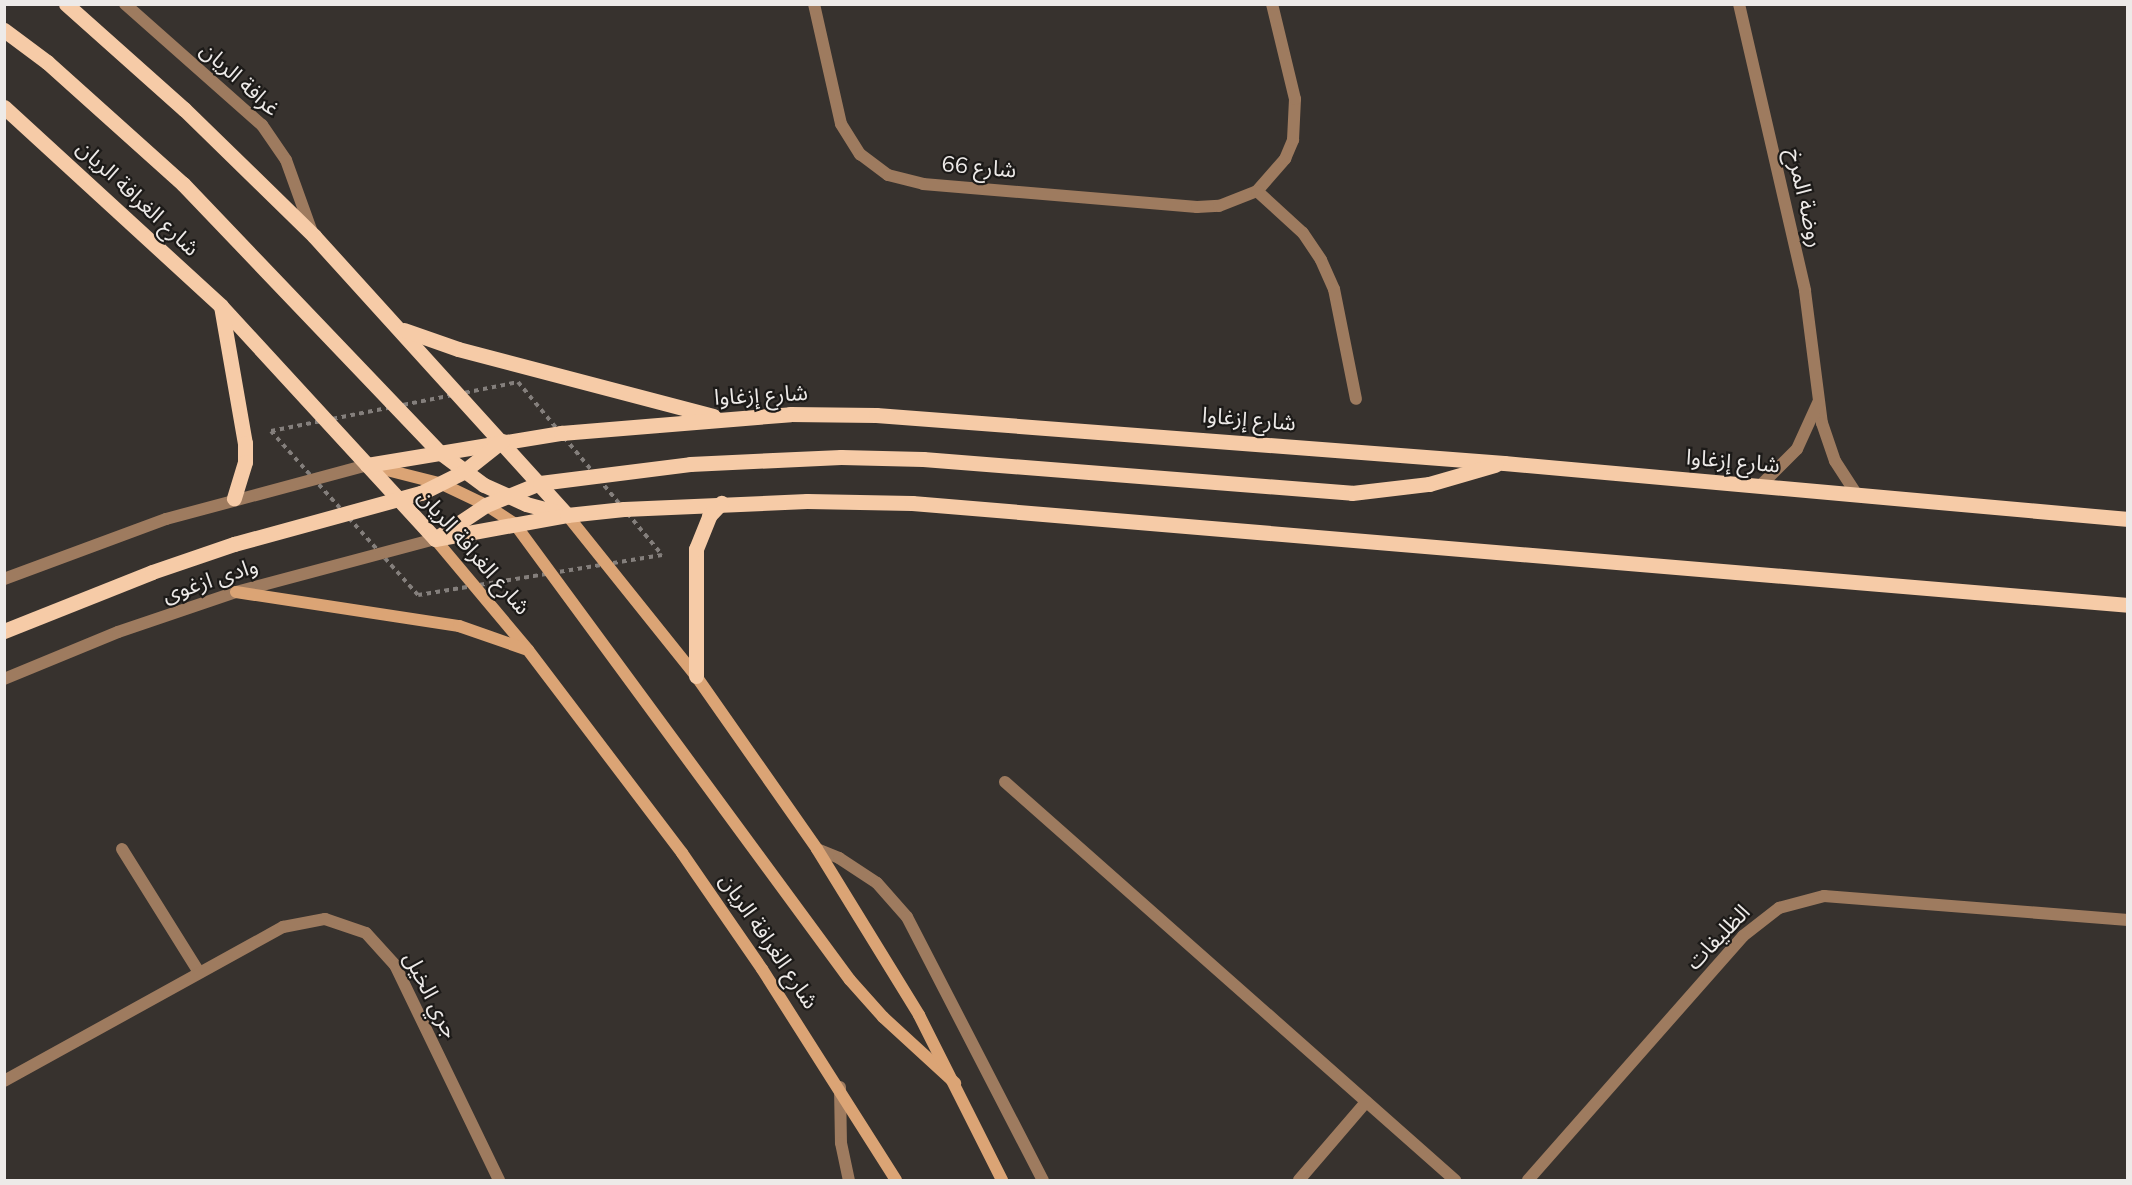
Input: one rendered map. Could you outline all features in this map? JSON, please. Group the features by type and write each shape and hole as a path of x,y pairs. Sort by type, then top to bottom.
{"main road":[{"path":"66,4 184,109 314,236 567,514 696,676 818,849 872,934 955,1083 1002,1180"},
{"path":"4,30 46,62 183,184 438,451 463,472 506,496 567,514"},
{"name":"شارع الغرافة الريان","path":"4,107 220,306 435,539 528,650 682,853 840,1087 896,1180"},
{"path":"220,306 245,443 245,462 234,498"},
{"path":"401,329 458,349 621,389 721,419"},
{"name":"شارع إزغاوا","path":"367,465 502,441 721,419 800,414 963,419 1504,463 2127,519"},
{"path":"4,631 162,568 399,499 442,484 463,472 502,441"},
{"path":"435,539 486,505 540,483 690,464 841,457 922,459 1352,492 1429,484 1504,463"},
{"path":"367,465 442,484 486,505 514,524 850,980 883,1017 955,1083"},
{"path":"696,676 696,549 709,516 721,502"},
{"path":"435,539 567,514 721,502 935,505 2127,605"},
{"path":"236,592 459,626 528,650"}],"street":[{"name":"غرافة الريان","path":"125,4 262,124 286,160 314,236"},
{"name":"شارع 66","path":"814,4 841,124 860,154 888,175 923,184 1197,207 1219,206 1257,191"},
{"path":"1272,4 1296,120 1284,159 1257,191 1303,233 1321,260 1340,309 1356,399"},
{"name":"روضة المرخ","path":"1739,4 1805,291 1819,402 1831,451 1857,495"},
{"path":"1760,486 1797,450 1819,402"},
{"path":"4,579 76,550 234,498 367,465"},
{"name":"وادى ازغوى","path":"4,679 118,632 236,592 435,539"},
{"path":"1005,782 1455,1180"},
{"path":"122,849 199,972"},
{"path":"818,849 839,858 877,883 907,916 1043,1180"},
{"name":"الظليفات","path":"1528,1180 1743,936 1779,908 1824,896 2127,920"},
{"name":"جري الخيل","path":"4,1081 283,927 304,921 326,919 366,933 395,965 499,1180"},
{"path":"840,1087 841,1143 849,1180"},
{"path":"1299,1180 1366,1102"}]}
